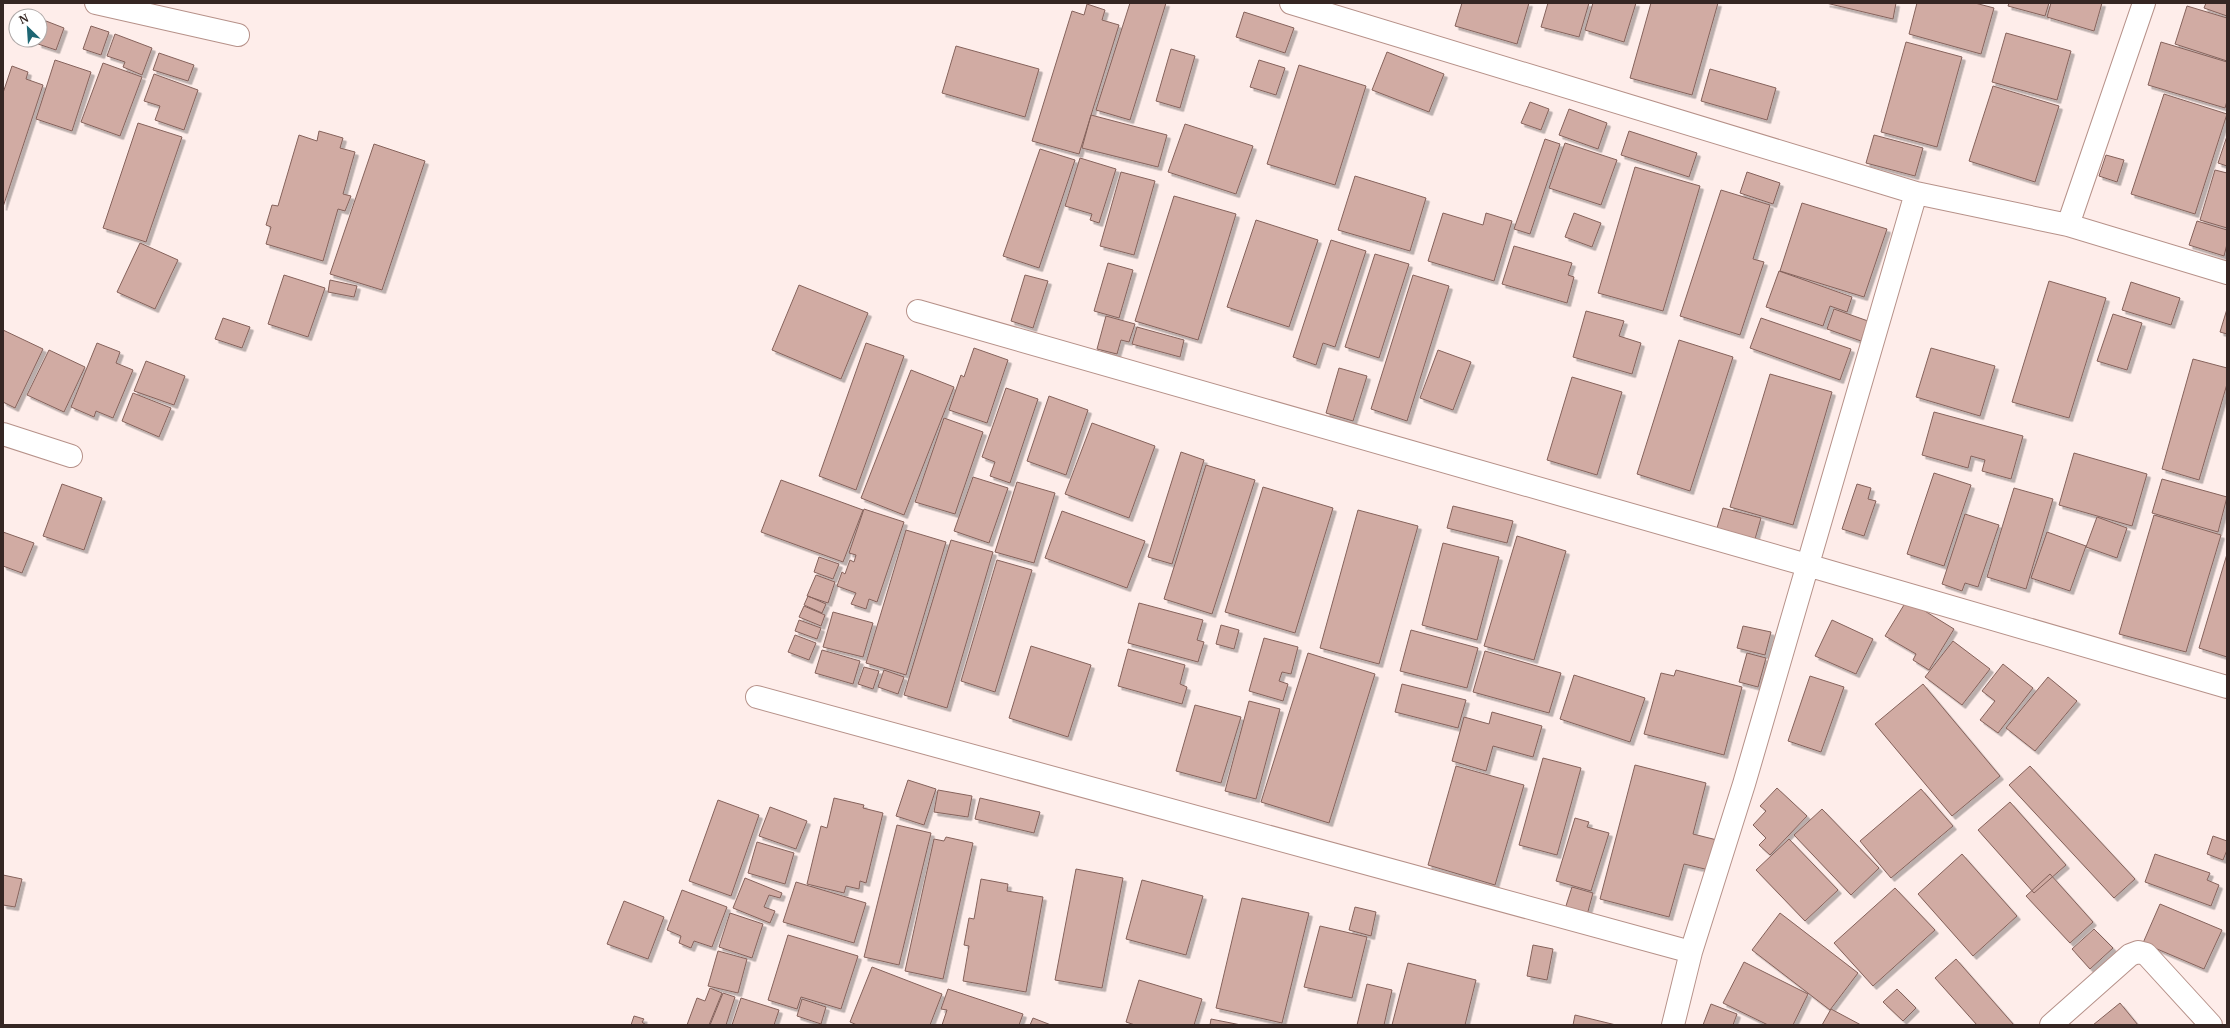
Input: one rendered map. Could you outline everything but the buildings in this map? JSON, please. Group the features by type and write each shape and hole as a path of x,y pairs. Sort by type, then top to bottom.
{"street":[{"path":"96,3 238,35"},
{"path":"1290,3 1916,193 2068,225 2227,273"},
{"path":"2068,225 2144,3"},
{"path":"1673,1025 1691,952 1744,784 1916,193"},
{"path":"918,311 1807,564 2227,687"},
{"path":"3,434 71,456"},
{"path":"757,697 1691,952"},
{"path":"2051,1025 2130,955 2138,952 2146,954 2211,1025"}]}
